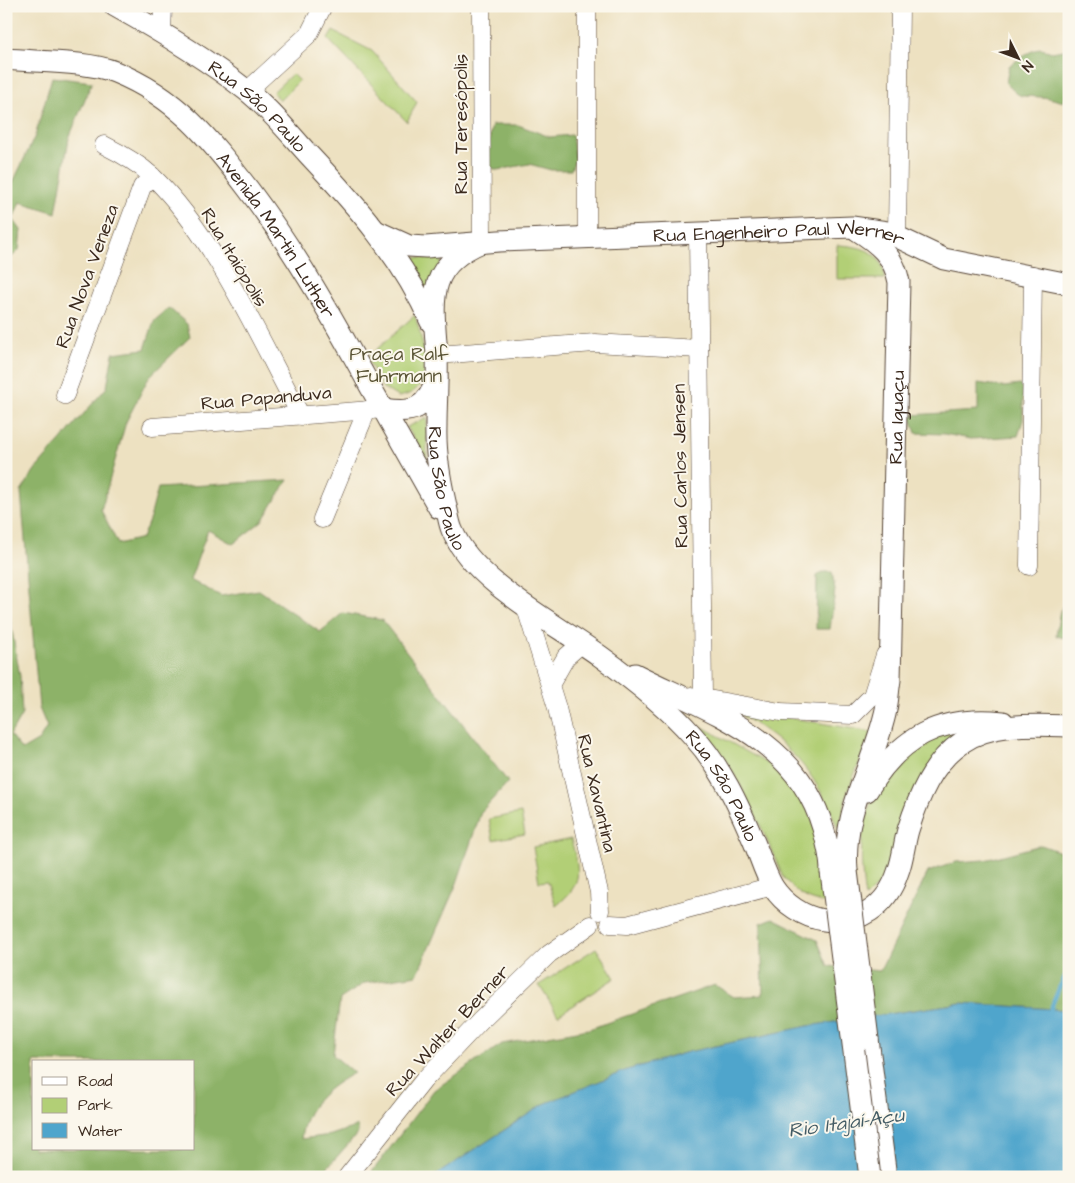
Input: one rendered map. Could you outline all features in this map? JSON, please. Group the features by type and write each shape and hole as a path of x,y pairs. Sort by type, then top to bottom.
{"main road":[{"name":"Rua São Paulo","path":"115,6 143,13 162,32 247,91 272,114 378,232 417,292 433,327"},
{"name":"Avenida Martin Luther","path":"6,59 85,66 112,71 140,83 167,100 203,132 287,241 316,287 375,410 452,530"},
{"name":"Rua Engenheiro Paul Werner","path":"482,242 852,227 875,229 897,235 944,259 1069,284"},
{"name":"Rua Iguaçu","path":"846,840 854,804 886,713 890,680 899,282 894,264 885,250 852,227"},
{"name":"Rua São Paulo","path":"378,232 409,246 444,246 482,242"},
{"name":"Rua São Paulo","path":"482,242 464,249 441,272 434,300 433,327 438,377 435,430 438,463 452,530 474,564 493,582 602,657 674,716 707,752 733,796 773,886 786,900 805,915 823,920 843,921 868,914 890,892 899,871 908,831 921,794 936,766 962,742 995,730 1028,725 1069,726"},
{"name":"Rua São Paulo","path":"375,410 410,412 432,394 438,377"},
{"path":"602,657 752,733 788,763 806,787 819,815 828,846 839,872 886,1177"},
{"path":"870,1177 839,872 846,840 860,804 874,779 896,753 918,736 937,727 957,721 989,720 1028,725"}],"street":[{"path":"162,32 163,6"},
{"path":"247,91 309,34 323,6"},
{"name":"Rua Teresópolis","path":"480,6 482,242"},
{"path":"586,237 587,6"},
{"path":"897,235 900,6"},
{"name":"Rua Itaiópolis","path":"104,145 124,155 152,176 178,204 219,264 301,416"},
{"name":"Rua Nova Veneza","path":"65,395 142,187 152,176"},
{"name":"Rua Carlos Jensen","path":"698,233 703,698"},
{"path":"1029,566 1033,276"},
{"path":"437,355 595,343 699,349"},
{"path":"322,519 375,410"},
{"name":"Rua Papanduva","path":"152,427 375,410"},
{"name":"Rua Xavantina","path":"526,605 550,685 598,892 600,920"},
{"path":"678,694 780,712 853,715 872,696 880,675 891,627"},
{"path":"550,685 566,657 582,643"},
{"path":"600,920 627,925 773,886"},
{"name":"Rua Walter Berner","path":"347,1177 424,1080 480,1021 548,954 600,920"}],"green space":[{"path":"333,31 372,51 417,102 407,122 328,39"},
{"path":"1039,48 1052,52 1069,49 1069,77 1064,102 1021,96 1006,83 1009,66 1026,54"},
{"path":"292,74 299,81 280,100 273,92"},
{"path":"52,77 92,82 69,138 56,213 20,202 13,219 21,230 19,250 6,263 6,197 35,136"},
{"path":"492,125 518,125 550,137 572,135 575,159 571,170 551,170 529,164 497,170 488,166 487,151"},
{"path":"837,245 862,249 875,256 880,262 885,279 837,279"},
{"path":"404,256 432,259 444,256 427,301"},
{"path":"169,308 187,324 190,337 149,377 126,422 101,510 118,544 142,538 150,518 158,488 288,480 262,521 233,544 208,530 190,580 221,596 259,590 320,632 343,613 382,620 508,782 481,812 457,883 417,975 365,983 340,999 333,1055 354,1073 334,1085 318,1099 307,1117 301,1139 331,1135 358,1126 358,1133 319,1177 6,1177 6,597 20,676 22,714 10,735 22,750 39,740 47,727 39,708 21,492 34,471 107,387 113,353 145,349 154,321"},
{"name":"Praça Ralf Fuhrmann","path":"415,315 424,351 424,375 420,385 411,393 398,397 383,388 367,358"},
{"path":"978,383 1004,387 1020,385 1023,389 1023,420 1018,436 971,439 944,434 916,433 910,415 978,411"},
{"path":"427,418 427,460 407,427"},
{"path":"1069,559 1069,639 1056,636 1059,615 1065,601 1063,565"},
{"path":"823,572 832,572 835,590 830,629 816,629 817,576"},
{"path":"728,707 872,732 848,790 839,831 819,789 796,758 767,732"},
{"path":"701,726 770,765 790,784 812,816 829,903 815,901 803,896 783,877 757,818 737,780"},
{"path":"963,729 907,805 887,871 878,885 865,898 862,839 870,804 879,787 890,772 926,738"},
{"path":"521,813 525,834 493,840 489,819"},
{"path":"571,839 577,868 576,883 572,890 556,906 548,881 539,882 533,847"},
{"path":"1041,845 1069,855 1069,1010 961,1003 808,1026 688,1052 627,1070 544,1104 433,1177 368,1177 434,1090 502,1044 589,1029 715,985 734,997 763,995 761,923 773,918 817,940 828,966 880,971 928,872 956,862 985,860"},
{"path":"596,948 615,978 558,1015 539,985"}],"water":[{"name":"Rio Itajaí-Açu","path":"961,1003 1069,1010 1069,1177 433,1177 544,1104 627,1070 688,1052 808,1026"}],"waterway":[{"path":"1049,1013 1069,969"}]}
